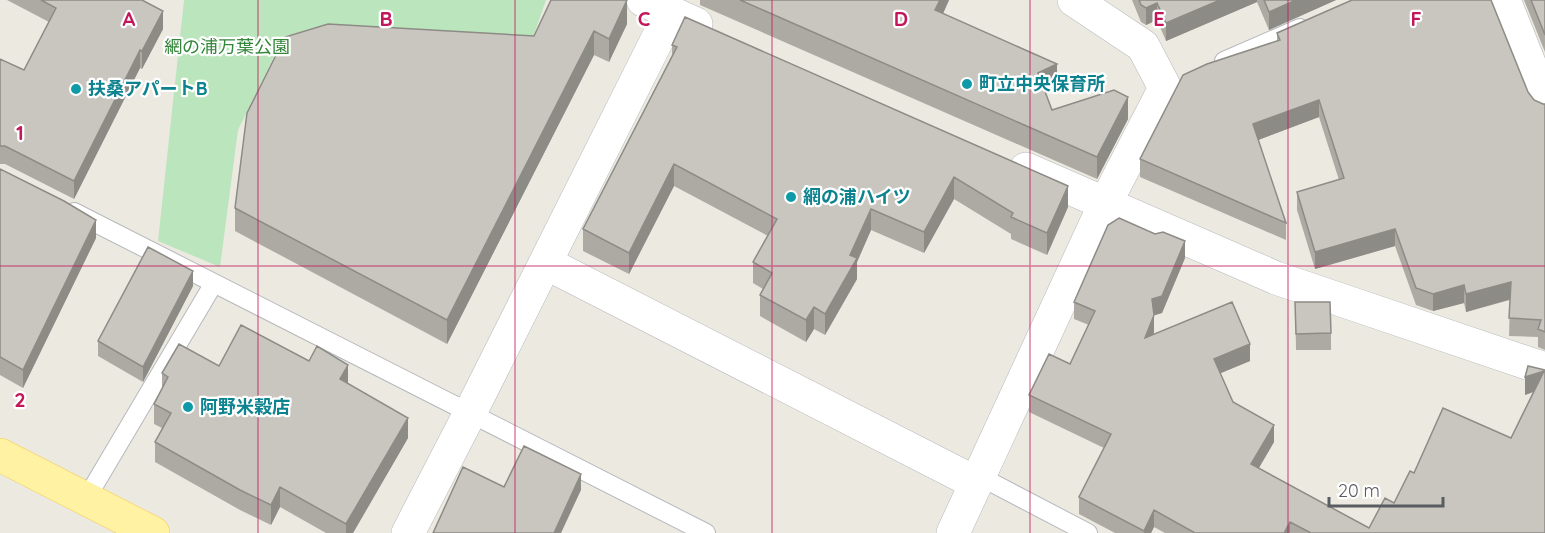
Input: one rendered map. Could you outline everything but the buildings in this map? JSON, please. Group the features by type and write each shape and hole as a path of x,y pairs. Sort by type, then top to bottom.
{"main road":[{"path":"0,455 153,533"}],"street":[{"path":"953,533 1104,204 1170,86 1143,46 1074,0"},
{"path":"1504,0 1545,103"},
{"path":"408,533 546,263 657,6 725,36"},
{"path":"996,156 1276,278 1545,369"},
{"path":"546,263 978,479"}],"lane":[{"path":"1208,69 1312,22"},
{"path":"63,206 706,533"},
{"path":"86,499 214,283"},
{"path":"978,479 1088,533"}],"green space":[{"name":"網の浦万葉公園","path":"184,0 546,0 530,46 325,34 276,52 238,130 220,267 158,241"}],"place":[{"name":"町立中央保育所","path":"967,84"},
{"name":"扶桑アパートB","path":"76,89"},
{"name":"網の浦ハイツ","path":"791,197"},
{"name":"阿野米穀店","path":"188,407"}]}
